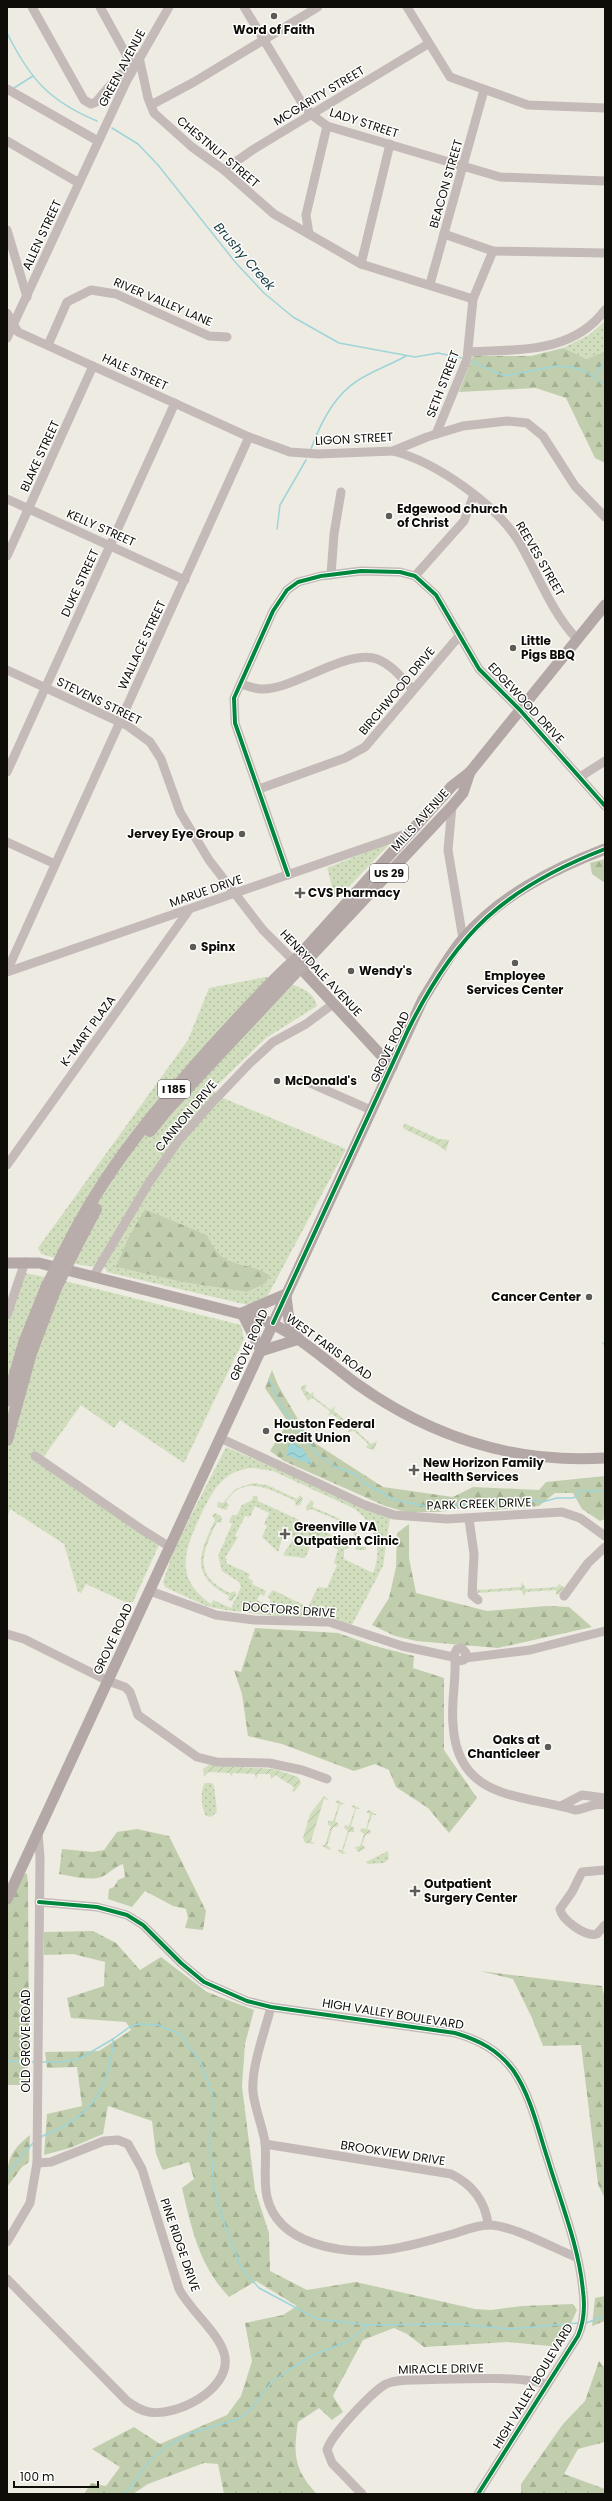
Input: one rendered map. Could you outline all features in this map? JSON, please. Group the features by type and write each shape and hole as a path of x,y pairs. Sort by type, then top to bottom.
{"highway":[{"name":"I 185","path":"7,1401 24,1343 71,1247 104,1195 167,1110 297,964"},
{"name":"I 185","path":"7,1440 31,1353 51,1289"}],"main road":[{"name":"MILLS AVENUE","path":"297,964 452,786 470,772 605,605"},
{"name":"MILLS AVENUE","path":"297,964 452,806 463,793 470,772"},
{"name":"GROVE ROAD","path":"7,1899 423,998 463,939 491,913 531,883 560,867 605,849"},
{"name":"HENRYDALE AVENUE","path":"297,964 392,1067"},
{"name":"WEST FARIS ROAD","path":"7,1263 25,1262 93,1277 242,1313 273,1323 299,1339 355,1382 399,1412 452,1436 495,1449 539,1457 605,1458"},
{"path":"286,1294 289,1320 299,1339 261,1351 242,1313 286,1294"}],"street":[{"path":"32,7 86,102 91,104 96,102 119,75 133,67 100,7"},
{"name":"GREEN AVENUE","path":"98,141 133,67 169,7"},
{"name":"LADY STREET","path":"244,7 312,115 327,126 511,179 605,181"},
{"path":"151,105 318,7"},
{"path":"407,7 428,44 450,77 528,105 541,107 605,108"},
{"name":"MCGARITY STREET","path":"224,170 254,149 428,44"},
{"name":"CHESTNUT STREET","path":"139,57 151,105 156,115 182,139 224,170 274,214 361,264 430,284 473,300"},
{"path":"7,89 98,141"},
{"name":"BEACON STREET","path":"430,284 484,90"},
{"path":"309,234 306,215 327,126"},
{"path":"7,141 79,183"},
{"name":"ALLEN STREET","path":"7,338 14,326 98,141"},
{"path":"361,264 390,144"},
{"path":"7,230 27,296"},
{"path":"444,234 493,251 605,253"},
{"name":"SETH STREET","path":"436,434 469,352 473,300 493,251"},
{"name":"RIVER VALLEY LANE","path":"48,345 67,302 91,290 116,294 210,336 227,337"},
{"path":"469,352 531,349 556,344 585,330 605,310"},
{"path":"7,313 14,326"},
{"name":"HALE STREET","path":"14,326 18,332 249,437"},
{"name":"BLAKE STREET","path":"7,556 93,366"},
{"name":"DUKE STREET","path":"7,772 175,403"},
{"name":"LIGON STREET","path":"249,437 277,449 297,452 318,454 393,451 436,434 459,427 488,423 518,422 530,424 543,436 575,486 605,517"},
{"name":"WALLACE STREET","path":"7,971 249,437"},
{"name":"REEVES STREET","path":"393,451 413,456 458,483 473,496 488,505 511,531 561,619 577,639"},
{"path":"331,575 334,534 341,492"},
{"path":"288,875 234,716 234,698 273,611 287,590 298,582 331,575 386,570 415,576 464,521 473,496"},
{"name":"KELLY STREET","path":"7,499 185,580"},
{"name":"EDGEWOOD DRIVE","path":"415,576 436,596 485,676 520,710 605,806"},
{"name":"BIRCHWOOD DRIVE","path":"259,789 345,758 366,747 412,689 460,635"},
{"path":"241,684 255,688 270,688 350,661 367,657 384,663 412,689"},
{"name":"STEVENS STREET","path":"7,670 120,722 145,738 155,748 180,812 209,860 235,894"},
{"path":"580,777 605,761"},
{"path":"452,806 448,841 463,939"},
{"name":"MARUE DRIVE","path":"7,971 189,910 412,832"},
{"path":"7,842 55,864"},
{"name":"HENRYDALE AVENUE","path":"235,894 263,930 297,964"},
{"name":"K-MART PLAZA","path":"7,1165 189,910"},
{"name":"CANNON DRIVE","path":"93,1277 148,1184 179,1140 209,1106 268,1046 306,1024 333,1004"},
{"path":"303,1080 372,1110"},
{"path":"7,1315 25,1262"},
{"name":"PARK CREEK DRIVE","path":"220,1438 365,1505 383,1511 421,1518 469,1519 565,1513 580,1518 605,1536"},
{"path":"35,1456 141,1529 170,1547"},
{"path":"469,1519 474,1554 472,1595 478,1600"},
{"path":"564,1596 588,1563 605,1547"},
{"name":"DOCTORS DRIVE","path":"150,1591 216,1615 272,1621 329,1622 427,1652 460,1656 492,1656 530,1650 605,1631"},
{"path":"7,1634 29,1642 108,1681 125,1687 130,1692 138,1715 197,1757 217,1762 269,1763 327,1779"},
{"path":"460,1656 453,1707 454,1733 457,1750 465,1766 478,1781 491,1789 510,1796 584,1810 590,1800"},
{"path":"561,1806 576,1797 605,1805"},
{"path":"590,1800 605,1798"},
{"name":"OLD GROVE ROAD","path":"7,2242 30,2203 37,2163 40,1857 38,1833"},
{"path":"605,1870 582,1872 560,1909 563,1917 590,1935 597,1934 605,1925"},
{"name":"HIGH VALLEY BOULEVARD","path":"39,1902 97,1907 127,1915 143,1925 181,1963 204,1982 239,1998 271,2007 455,2033 480,2041 492,2049 513,2071 524,2088 576,2257 583,2293 584,2319 581,2330 478,2494"},
{"path":"271,2007 253,2085 265,2144 266,2189 270,2207 282,2226 302,2240 352,2249 382,2250 488,2225 500,2226 576,2257"},
{"name":"PINE RIDGE DRIVE","path":"7,2279 128,2401 140,2409 162,2413 191,2404 209,2391 224,2371 225,2360 220,2345 188,2305 180,2289 142,2169 132,2148 122,2141 104,2141 51,2162 37,2163"},
{"name":"BROOKVIEW DRIVE","path":"265,2144 451,2174 463,2180 476,2192 486,2213 488,2225"},
{"name":"MIRACLE DRIVE","path":"362,2494 332,2463 327,2450 332,2440 384,2385 398,2380 513,2380 536,2381 547,2385"}],"green space":[{"path":"605,321 605,351 587,359 563,348 589,335"},
{"path":"563,348 587,359 605,351 605,463 595,458 566,398 536,388 459,392 473,356 531,356"},
{"path":"391,842 386,848 336,900 327,868"},
{"path":"605,859 605,883 592,874 590,863"},
{"path":"266,977 289,983 310,993 317,1006 266,1038 212,1090 223,1098 346,1149 267,1297 248,1305 107,1272 105,1268 80,1265 41,1254 38,1248 188,1040 209,988","holes":["145,1209 207,1235 213,1247 227,1260 260,1270 270,1275 266,1283 247,1292 181,1282 116,1267 127,1240"]},
{"path":"406,1124 439,1139 449,1140 446,1151 436,1144 404,1129 403,1125"},
{"path":"145,1209 207,1235 213,1247 227,1260 260,1270 270,1275 266,1283 247,1292 181,1282 116,1267 127,1240"},
{"path":"25,1273 65,1281 241,1325 244,1339 184,1463 120,1420 114,1428 81,1405 40,1462 159,1545 133,1602 125,1602 86,1584 81,1593 78,1592 64,1544 10,1509 7,1519 7,1311"},
{"path":"272,1370 278,1385 310,1440 383,1487 453,1497 473,1487 539,1490 546,1482 605,1476 605,1519 600,1521 582,1509 573,1493 555,1493 539,1506 494,1510 471,1507 439,1512 406,1512 385,1506 284,1461 270,1451 288,1422 265,1388"},
{"path":"307,1385 305,1390 311,1394 314,1391 313,1396 331,1410 335,1406 334,1411 352,1426 355,1423 358,1424 355,1429 371,1444 377,1441 374,1450 366,1448 368,1444 354,1431 348,1432 350,1428 332,1414 328,1416 330,1411 312,1398 308,1401 301,1389 302,1386"},
{"path":"226,1447 390,1518 383,1566 352,1625 225,1610 206,1606 165,1587 163,1582 174,1549","holes":["253,1468 273,1471 355,1509 362,1515 372,1530 377,1546 376,1564 373,1573 344,1559 344,1550 349,1548 347,1543 342,1545 336,1537 258,1501 257,1496 253,1496 252,1500 242,1505 237,1515 232,1515 229,1522 232,1524 218,1556 222,1571 239,1582 241,1587 231,1608 213,1600 211,1604 199,1594 191,1584 187,1574 186,1564 187,1553 194,1529 209,1499 219,1484 233,1473","255,1506 269,1513 264,1524 267,1526 262,1537 278,1552 284,1533 294,1538 283,1555 305,1558 313,1541 317,1542 320,1537 333,1543 332,1547 338,1549 334,1563 337,1565 327,1588 318,1587 308,1607 273,1590 267,1597 271,1599 268,1605 257,1600 260,1594 264,1596 266,1591 252,1584 253,1581 248,1578 250,1574 226,1563 227,1559 225,1558 238,1537 235,1536 245,1516 250,1517"]},
{"path":"253,1483 267,1485 297,1499 300,1495 303,1499 300,1505 296,1506 295,1501 277,1492 258,1486 249,1486 241,1488 233,1493 226,1502 229,1505 226,1510 217,1507 218,1502 223,1503 235,1489"},
{"path":"311,1500 314,1503 312,1507 336,1517 350,1526 359,1538 362,1547 366,1547 366,1550 356,1550 355,1547 359,1546 356,1538 347,1526 333,1518 311,1509 307,1511 306,1507"},
{"path":"215,1513 221,1516 222,1520 221,1523 217,1522 207,1544 204,1562 205,1571 210,1579 218,1586 230,1593 235,1591 236,1595 232,1601 228,1600 229,1596 216,1588 208,1580 203,1572 201,1563 205,1543 215,1520 212,1515"},
{"path":"409,1524 409,1558 416,1593 487,1611 546,1606 569,1607 592,1627 498,1648 416,1641 395,1636 372,1625 389,1598 396,1567 397,1533"},
{"path":"522,1582 526,1589 557,1587 559,1584 565,1588 561,1595 556,1594 556,1590 526,1592 524,1596 521,1590 478,1593 478,1597 475,1590 476,1585 478,1590 521,1587"},
{"path":"255,1628 338,1633 375,1646 414,1656 413,1668 444,1678 444,1750 477,1798 449,1833 428,1808 396,1787 389,1770 375,1764 354,1771 282,1744 248,1736 242,1694 234,1670 241,1672"},
{"path":"209,1765 274,1769 298,1777 301,1783 294,1792 292,1791 294,1787 275,1775 271,1779 270,1774 258,1774 256,1779 255,1774 233,1773 231,1777 230,1773 208,1772 204,1776 203,1769"},
{"path":"205,1783 212,1783 214,1786 217,1812 211,1817 206,1816 202,1804 202,1790"},
{"path":"324,1796 329,1800 324,1799 311,1841 315,1844 305,1843 303,1838 310,1814"},
{"path":"337,1800 345,1804 340,1805 335,1821 339,1824 337,1827 333,1827 327,1846 331,1848 329,1850 321,1845 325,1845 331,1826 328,1825 328,1821 333,1821 339,1804 335,1802"},
{"path":"353,1805 361,1809 356,1809 351,1826 354,1828 354,1832 349,1832 343,1851 346,1853 342,1854 337,1850 342,1850 348,1831 344,1828 345,1825 349,1826 355,1809 351,1806"},
{"path":"369,1810 377,1815 372,1815 367,1829 371,1831 370,1834 366,1834 362,1845 366,1848 358,1852 355,1847 360,1846 364,1834 360,1831 362,1828 366,1829 370,1814 366,1812"},
{"path":"137,1829 169,1836 206,1911 203,1930 185,1928 188,1918 186,1909 173,1906 145,1891 132,1907 108,1899 109,1889 114,1887 118,1880 125,1877 123,1864 104,1876 96,1878 80,1878 59,1874 62,1849 93,1852 104,1850 117,1832"},
{"path":"388,1851 389,1859 384,1863 368,1864 366,1862"},
{"path":"22,1873 27,1874 28,1883 29,2041 26,2085 7,2085 7,1907"},
{"path":"93,1931 116,1943 140,1970 161,1957 207,1992 254,2010 245,2044 242,2086 255,2190 269,2233 270,2271 307,2290 356,2282 475,2309 491,2310 522,2306 573,2304 577,2310 560,2347 508,2342 424,2347 407,2334 394,2328 363,2340 333,2396 343,2412 332,2420 319,2408 298,2422 296,2433 297,2461 304,2477 317,2494 224,2494 218,2464 204,2463 148,2484 133,2494 84,2494 91,2483 106,2486 120,2467 92,2449 134,2427 160,2444 227,2415 241,2396 252,2361 245,2323 283,2315 297,2306 256,2281 229,2297 219,2285 204,2260 193,2233 182,2188 194,2179 189,2162 163,2170 156,2154 152,2121 108,2106 103,2134 70,2148 44,2155 47,2114 82,2106 77,2067 47,2068 45,2052 99,2051 131,2030 126,2022 71,2018 67,1998 104,1986 105,1962 73,1954 44,1955 44,1932"},
{"path":"480,1971 602,1986 605,2000 605,2199 598,2184 581,2045 543,2046 532,2018 513,1979"},
{"path":"30,2135 29,2162 22,2167 7,2187 9,2163 13,2152"},
{"path":"605,2296 605,2321 592,2326 595,2298"},
{"path":"599,2361 605,2368 605,2442 578,2449 564,2474 605,2489 605,2494 521,2494 521,2484 563,2424 585,2401"}],"water":[{"path":"290,1441 303,1449 313,1465 286,1455"}],"waterway":[{"name":"Brushy Creek","path":"7,33 24,63 43,87 66,105 97,121"},
{"path":"14,88 33,76"},
{"name":"Brushy Creek","path":"112,128 138,144 158,165 236,263 264,293 293,317 339,343 415,357 438,353 462,358"},
{"path":"311,449 329,411 349,387 363,377 406,356"},
{"name":"Brushy Creek","path":"471,361 504,376 556,366 570,367 583,370 605,385"},
{"path":"595,375 605,361"},
{"path":"277,529 280,505 306,460"},
{"path":"269,1379 281,1406 317,1454 334,1466 357,1475 364,1483 395,1500 425,1506 487,1503 498,1500 511,1503 531,1500 542,1502 557,1498 576,1497 578,1491 605,1491"},
{"path":"41,2062 62,2062 79,2059 113,2039 131,2026 138,2024 158,2025 180,2034 201,2063 212,2094 211,2152 214,2186 224,2223 241,2268 259,2288 317,2319 368,2325 455,2324 510,2329 578,2323"},
{"path":"40,2137 66,2125 87,2109 95,2100 106,2076 113,2050 113,2039"},
{"path":"7,2061 35,2062"},
{"path":"7,2174 33,2143"},
{"path":"586,2323 605,2316"},
{"path":"125,2494 150,2460 168,2446 188,2434 238,2419 250,2410 271,2383 290,2369 313,2355 347,2342 368,2325"}],"cycle path":[{"path":"288,875 235,723 234,698 273,611 287,590 298,582 321,576 361,571 400,572 415,576 436,595 479,669 520,710 605,806"},
{"path":"273,1323 408,1030 426,996 445,966 465,940 487,918 511,898 538,880 605,849"},
{"path":"39,1902 97,1907 127,1915 143,1925 181,1963 204,1982 247,2001 271,2007 455,2033 472,2039 494,2051 513,2070 525,2091 534,2114 574,2242 581,2275 584,2297 584,2314 578,2336 478,2494"}],"place":[{"name":"Word of Faith","path":"274,16"},
{"name":"Edgewood church of Christ","path":"389,516"},
{"name":"Little Pigs BBQ","path":"513,648"},
{"name":"Jervey Eye Group","path":"242,834"},
{"name":"CVS Pharmacy","path":"300,893"},
{"name":"Spinx","path":"193,947"},
{"name":"Employee Services Center","path":"515,963"},
{"name":"Wendy's","path":"351,971"},
{"name":"McDonald's","path":"277,1081"},
{"name":"Cancer Center","path":"589,1297"},
{"name":"Houston Federal Credit Union","path":"266,1431"},
{"name":"New Horizon Family Health Services","path":"414,1470"},
{"name":"Greenville VA Outpatient Clinic","path":"285,1534"},
{"name":"Oaks at Chanticleer","path":"548,1747"},
{"name":"Outpatient Surgery Center","path":"415,1891"}]}
